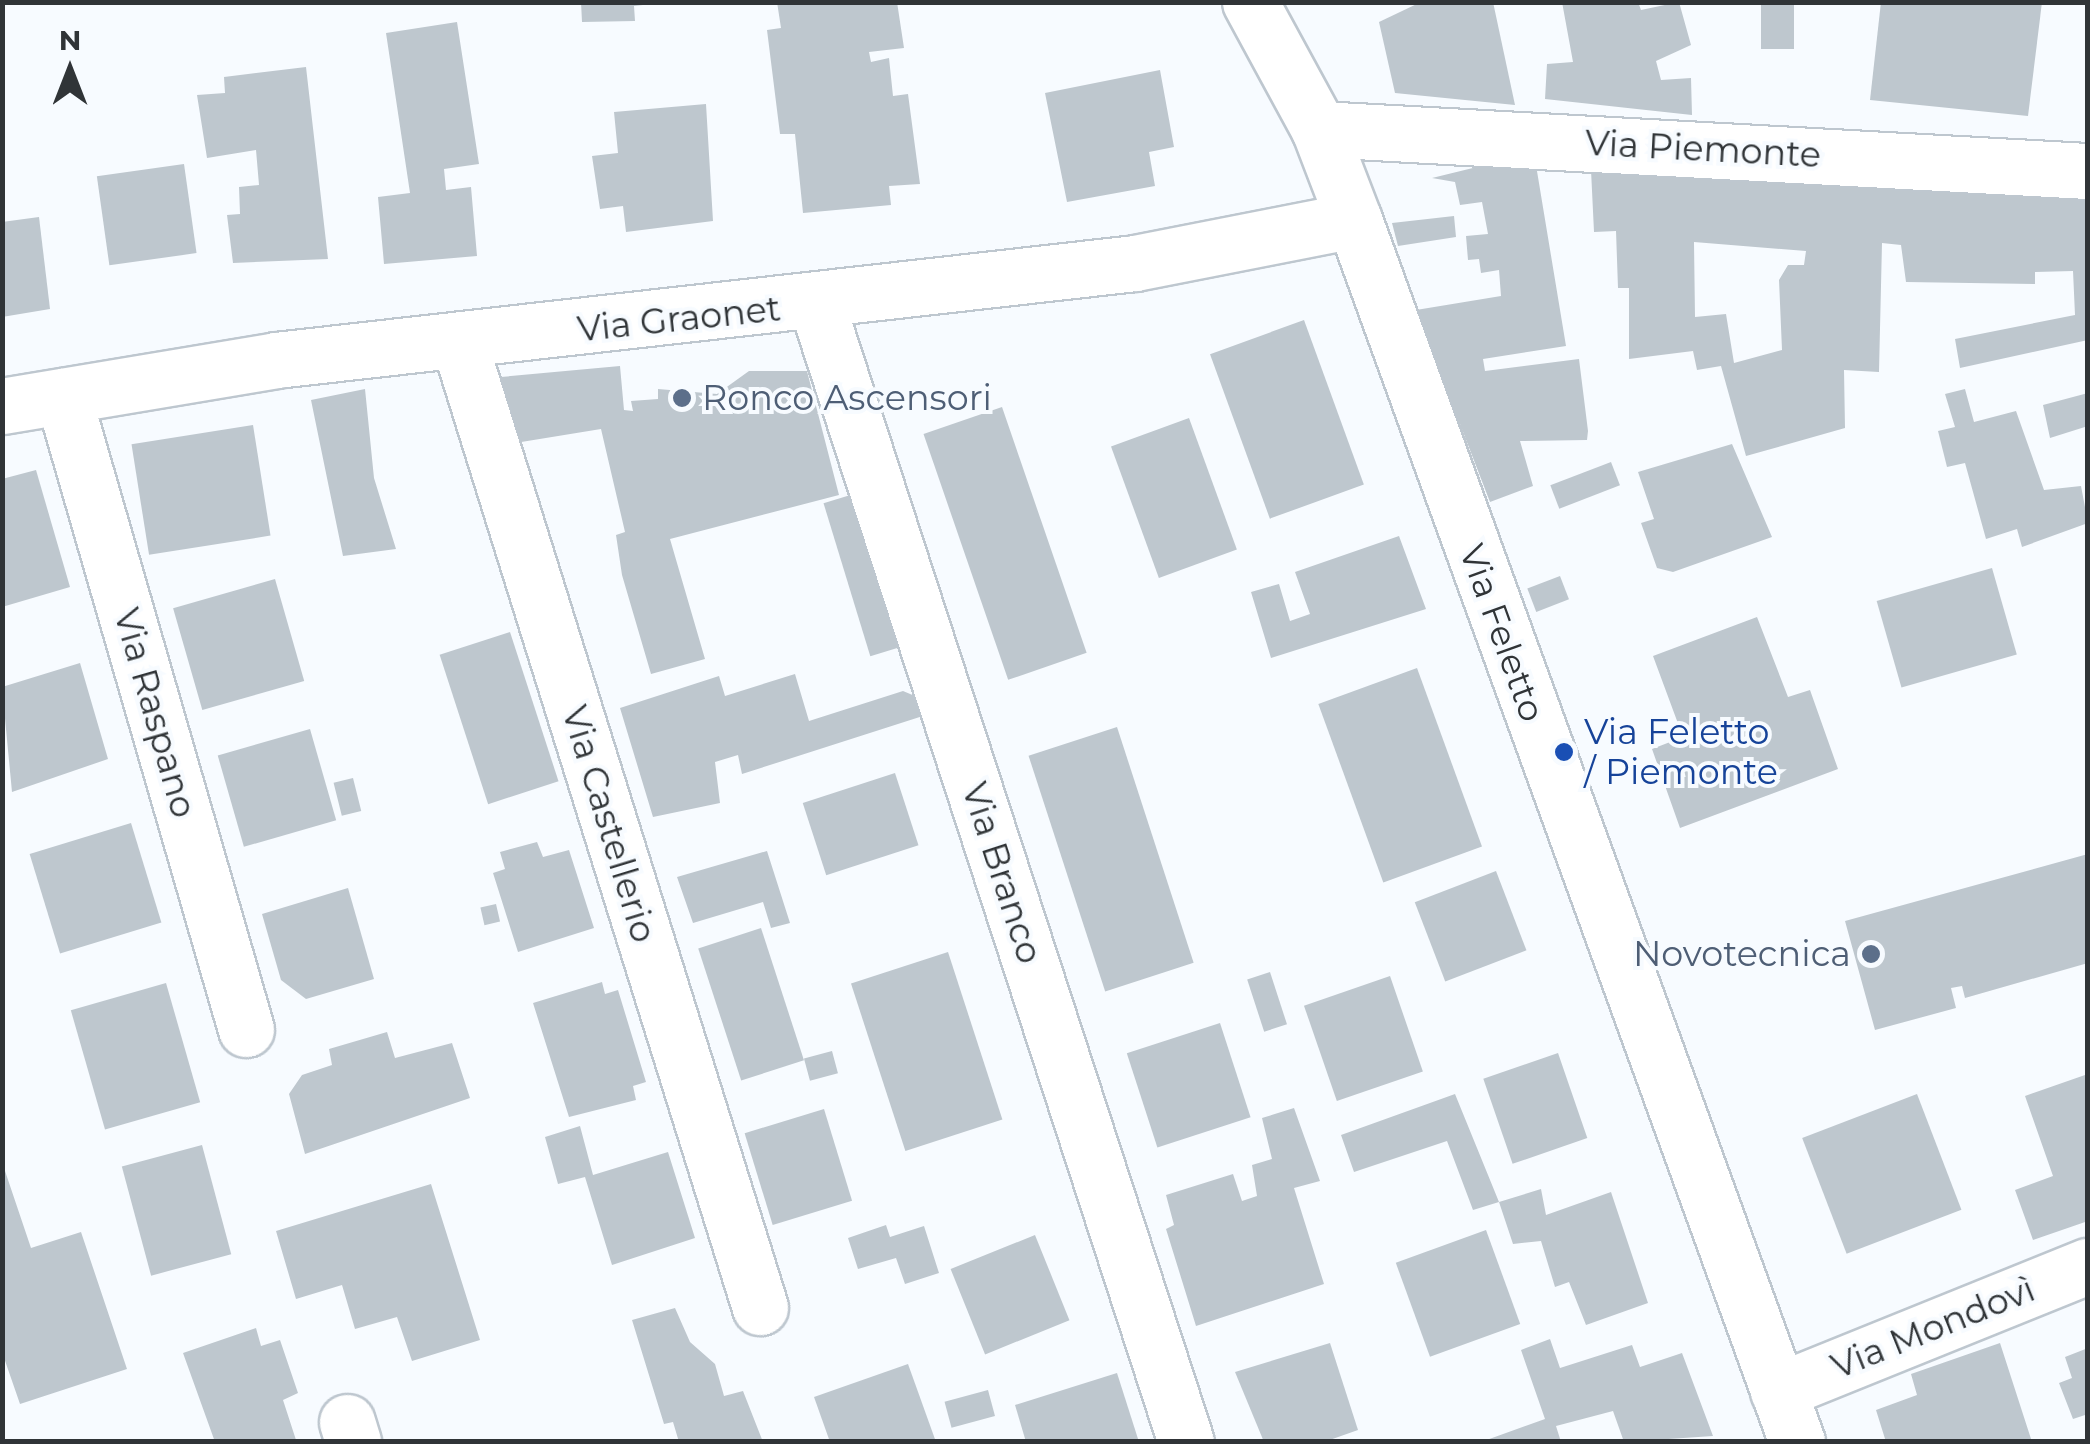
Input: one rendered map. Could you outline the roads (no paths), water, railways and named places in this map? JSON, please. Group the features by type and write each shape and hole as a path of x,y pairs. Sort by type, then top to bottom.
{"street":[{"name":"Via Feletto","path":"1250,2 1318,129 1354,220 1797,1442"},
{"name":"Via Piemonte","path":"1318,129 2088,171"},
{"name":"Via Graonet","path":"2,406 459,342 817,305 1134,263 1354,220"},
{"name":"Via Branco","path":"817,305 1186,1442"},
{"name":"Via Castellerio","path":"459,342 760,1307"},
{"name":"Via Raspano","path":"64,396 246,1030"},
{"name":"Via Mondovì","path":"1778,1390 2088,1266"}],"place":[{"name":"Ronco Ascensori","path":"682,398"},
{"name":"Via Feletto / Piemonte","path":"1564,752"},
{"name":"Novotecnica","path":"1871,954"}]}
